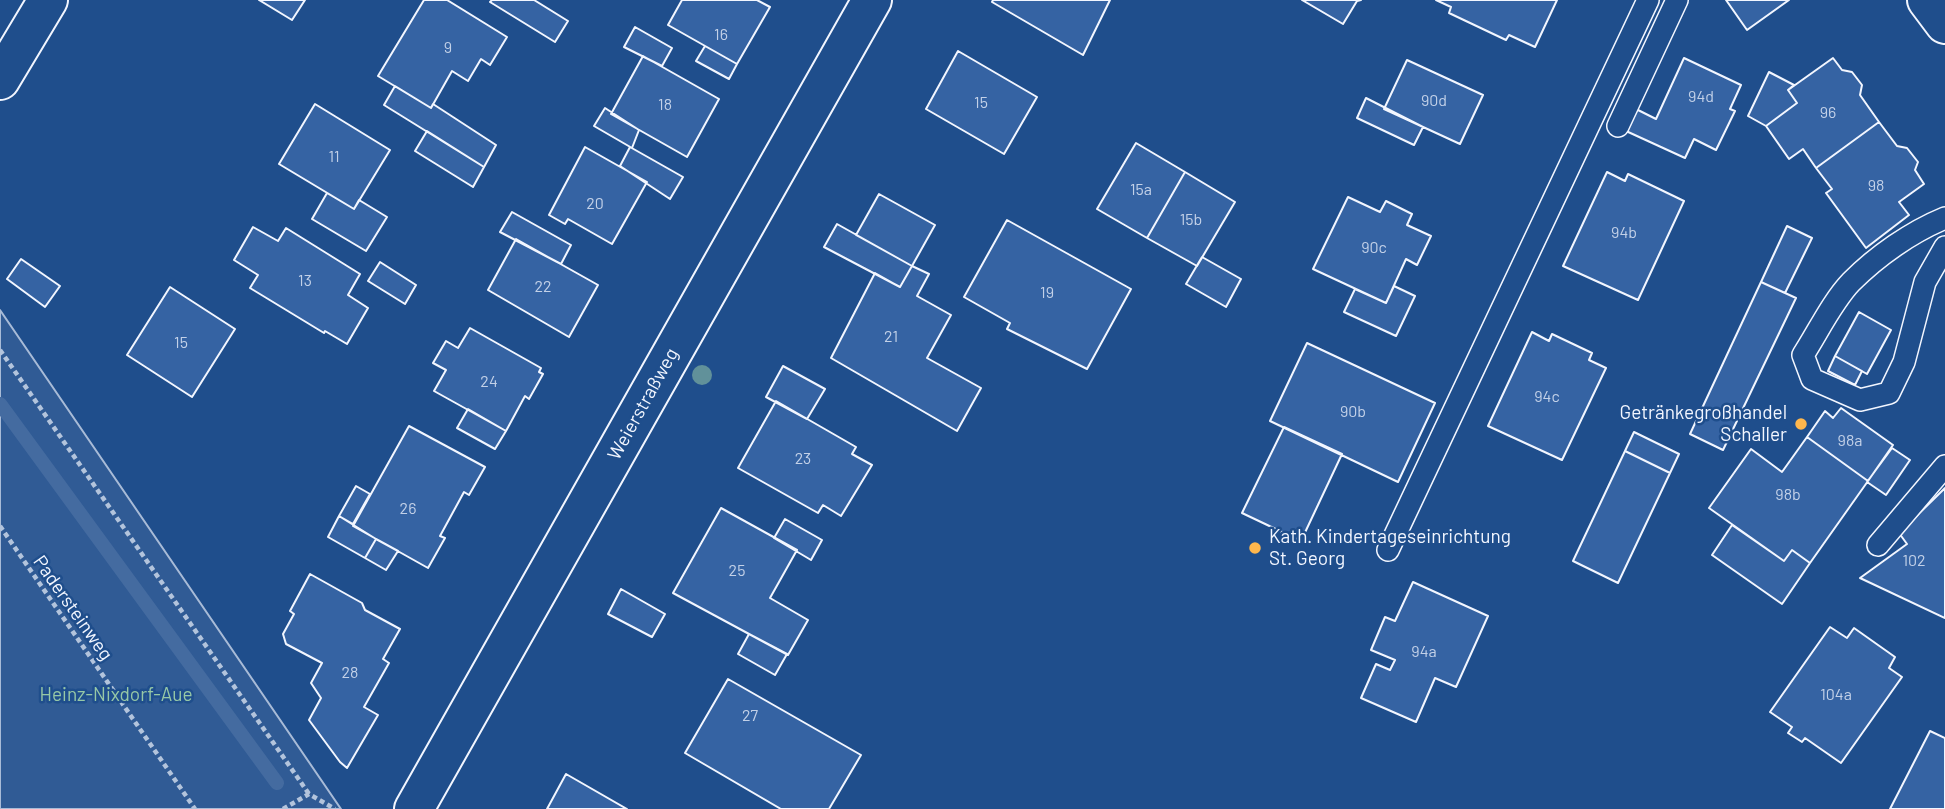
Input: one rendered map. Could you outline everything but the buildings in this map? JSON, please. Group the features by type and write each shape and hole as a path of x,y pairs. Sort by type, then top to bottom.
{"street":[{"path":"0,80 48,0"},
{"name":"Weierstraßweg","path":"414,809 872,0"},
{"path":"1927,0 1945,24"}],"lane":[{"path":"1388,550 1648,0"},
{"path":"1618,126 1677,0"},
{"path":"1945,218 1926,226 1894,247 1850,283 1803,355 1812,379 1860,400 1889,393 1904,362 1925,282 1945,247"},
{"path":"1878,545 1945,466"}],"path":[{"path":"0,350 309,794 335,809"},
{"name":"Padersteinweg","path":"0,526 195,809"},
{"path":"283,809 309,794"}],"shaded area":[{"name":"Heinz-Nixdorf-Aue","path":"0,310 341,809 0,809"}],"waterway":[{"path":"0,404 277,783"}],"place":[{"name":"Getränkegroßhandel Schaller","path":"1801,424"},
{"name":"Kath. Kindertageseinrichtung St. Georg","path":"1255,548"}]}
